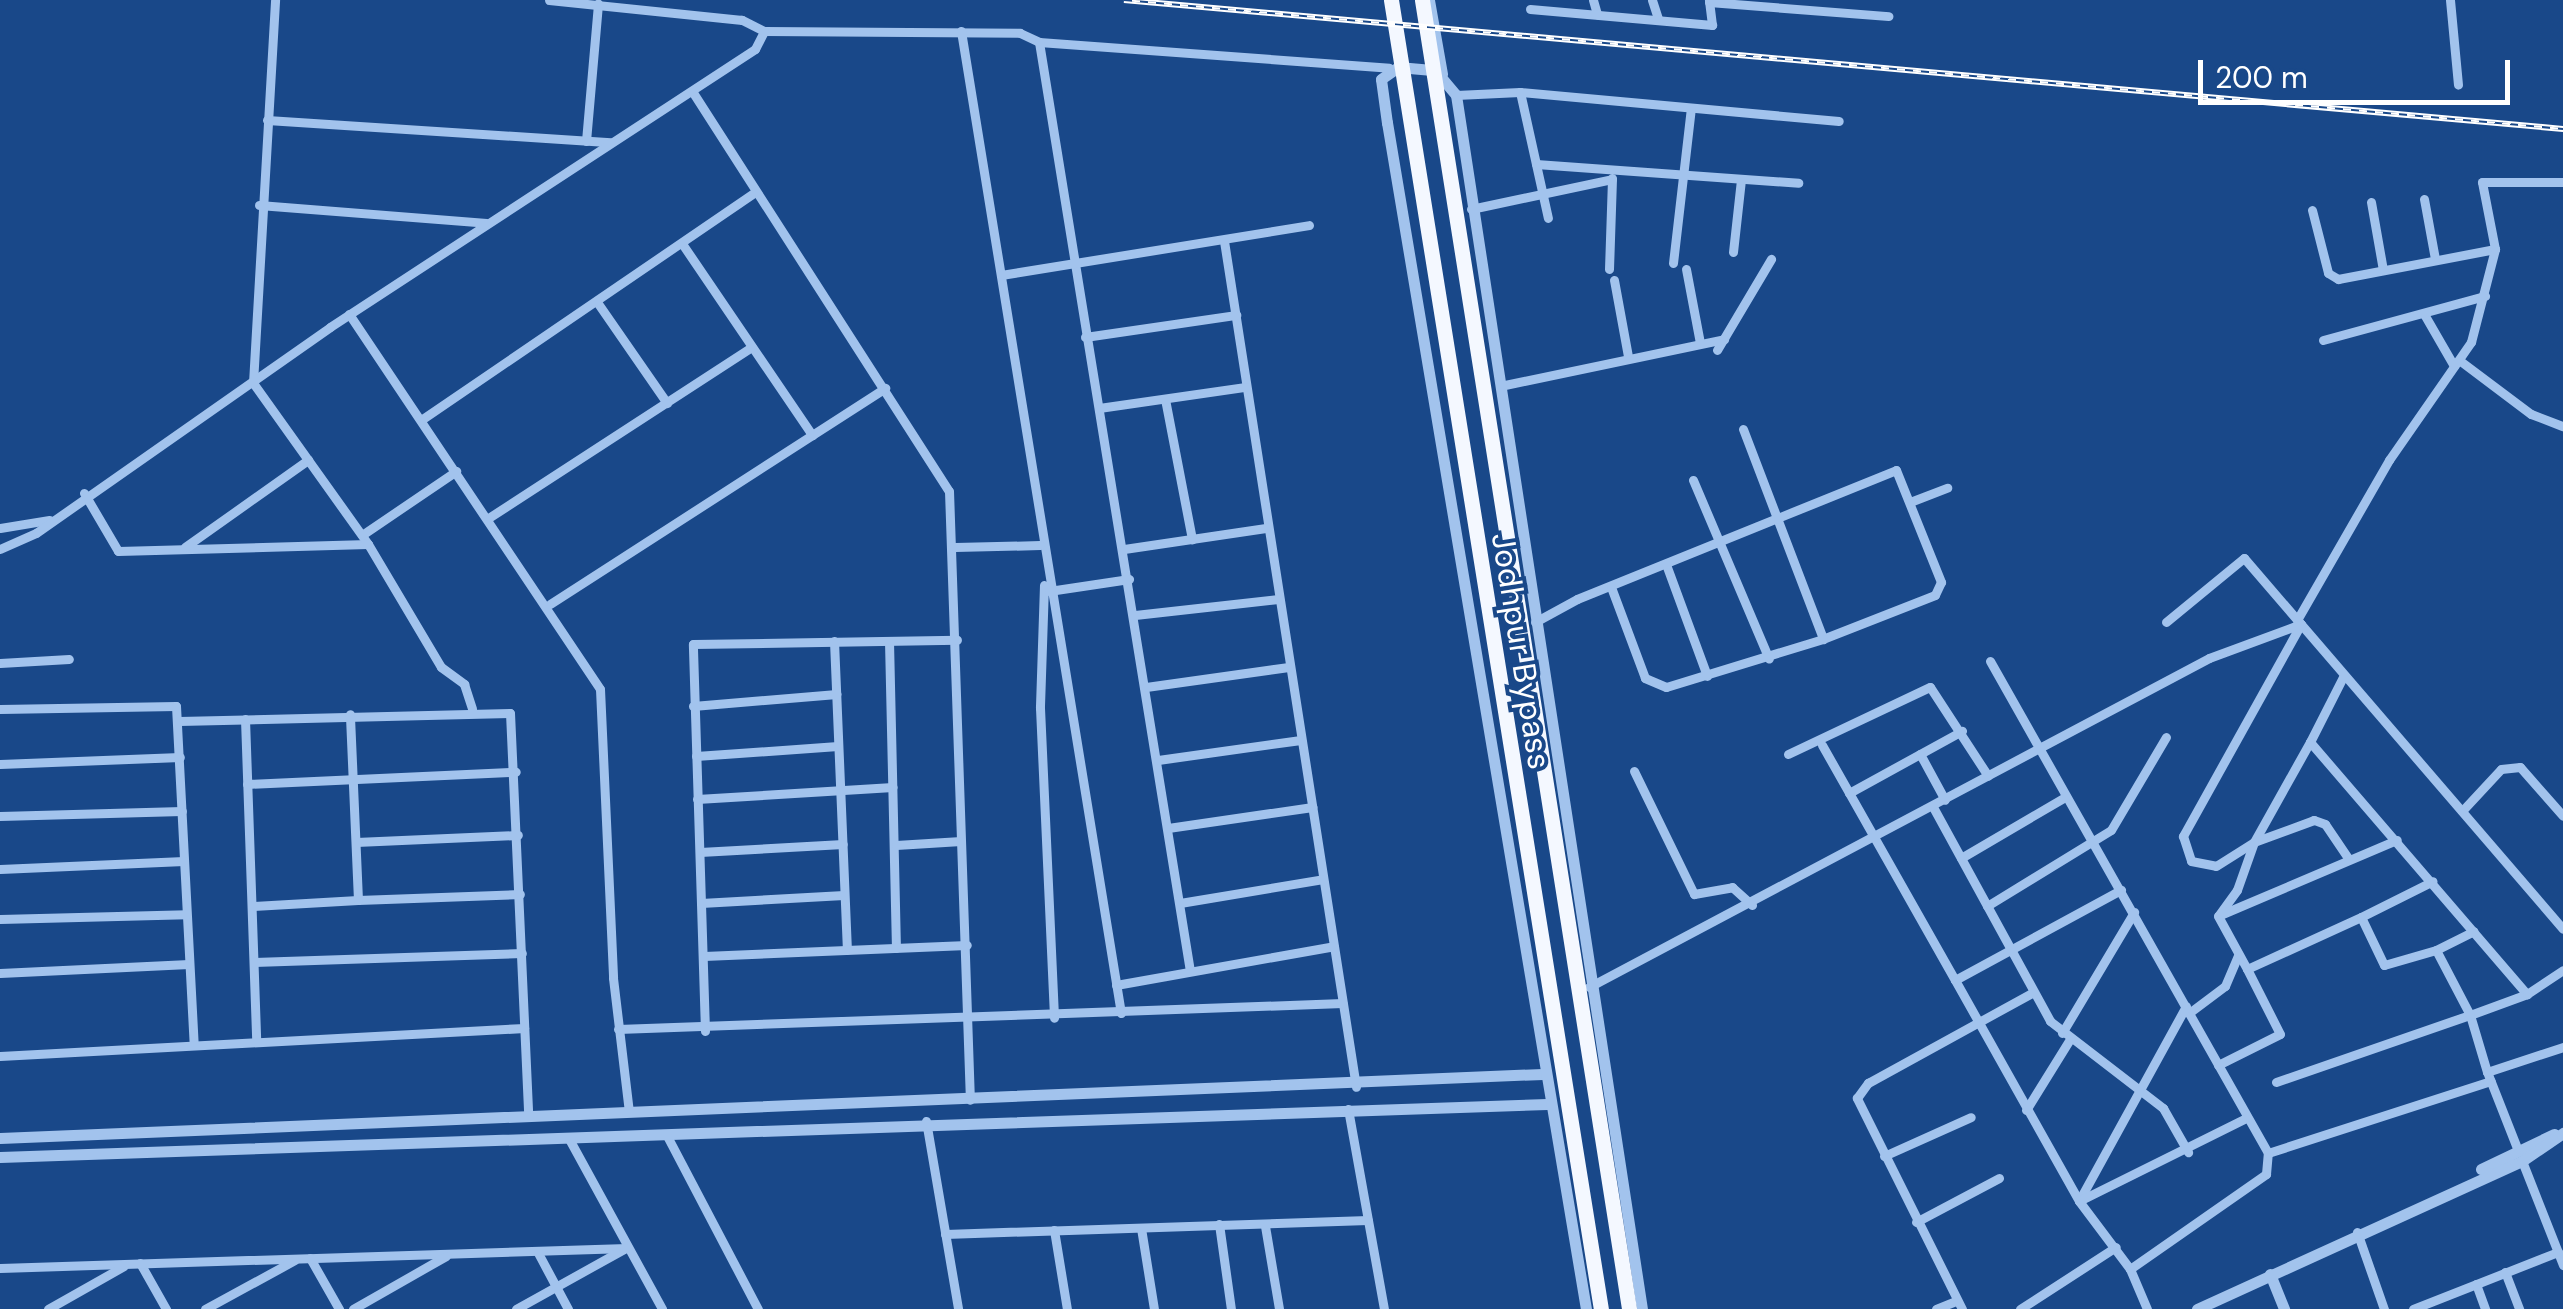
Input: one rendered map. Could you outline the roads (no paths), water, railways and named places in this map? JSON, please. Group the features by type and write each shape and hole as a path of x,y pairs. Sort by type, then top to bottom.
{"highway":[{"name":"Jodhpur Bypass","path":"1391,0 1531,890 1602,1309"},
{"path":"1422,0 1629,1309"}],"street":[{"path":"275,0 259,205 252,382 365,540 441,667 464,684 472,709"},
{"path":"548,0 742,20 764,31 1020,33 1039,42 1442,74"},
{"path":"1430,0 1442,74 1456,95 1589,987 1642,1309"},
{"path":"1593,0 1597,14"},
{"path":"1652,0 1658,20"},
{"path":"2450,0 2458,85"},
{"path":"1530,8 1712,24 1709,1 1816,5 1888,16"},
{"path":"586,141 598,4"},
{"path":"0,549 52,520 84,493 349,314 754,50 764,31"},
{"path":"961,31 1040,545 1121,1013"},
{"path":"1039,42 1072,264 1130,579 1190,970"},
{"path":"1389,68 1381,78 1387,122 1542,1074 1586,1309"},
{"path":"692,91 752,194 939,465 955,548 970,1100"},
{"path":"1456,95 1520,92 1839,121"},
{"path":"1520,92 1548,218"},
{"path":"1673,263 1691,108"},
{"path":"267,120 612,143"},
{"path":"1536,164 1612,175 1683,175 1798,183"},
{"path":"1471,209 1612,175"},
{"path":"1609,269 1612,175"},
{"path":"1733,252 1741,179"},
{"path":"2348,858 2326,824 2314,820 2254,842 2207,868 2183,845 2389,460 2457,363 2485,296 2495,249 2482,182 2563,182"},
{"path":"421,420 684,245 752,194"},
{"path":"2424,199 2435,259"},
{"path":"2371,202 2382,270"},
{"path":"259,205 489,223"},
{"path":"2312,210 2332,277 2495,249"},
{"path":"1001,275 1309,225"},
{"path":"1224,241 1356,1087"},
{"path":"684,245 812,435"},
{"path":"1718,350 1771,259"},
{"path":"1686,269 1700,344"},
{"path":"1614,280 1628,356"},
{"path":"2323,340 2485,296"},
{"path":"597,302 668,403"},
{"path":"349,314 550,604 604,702 618,1029 629,1112"},
{"path":"2424,314 2457,363 2531,414 2563,426"},
{"path":"1086,337 1236,315"},
{"path":"1500,386 1628,356 1724,339"},
{"path":"490,517 752,347"},
{"path":"1098,408 1245,387"},
{"path":"550,604 885,388"},
{"path":"1165,398 1192,539"},
{"path":"1743,429 1823,639"},
{"path":"182,549 308,460"},
{"path":"1534,622 1610,587 1721,547 1896,470 1940,589 1769,659 1666,687 1648,683 1610,587"},
{"path":"84,493 118,551 365,540 456,472"},
{"path":"1692,480 1769,659"},
{"path":"1910,502 1948,488"},
{"path":"0,528 52,520"},
{"path":"1124,548 1267,528"},
{"path":"955,548 1040,545"},
{"path":"2166,622 2244,558 2563,928"},
{"path":"1667,566 1707,676"},
{"path":"1044,567 1040,708 1054,1018"},
{"path":"1049,592 1130,579"},
{"path":"1135,615 1278,599"},
{"path":"1589,987 1752,905 2210,658 2299,622"},
{"path":"706,1031 693,644 956,640"},
{"path":"834,641 847,950"},
{"path":"889,641 896,948"},
{"path":"0,663 69,659"},
{"path":"1990,661 2268,1152 2266,1174 2130,1269"},
{"path":"1146,687 1289,666"},
{"path":"2218,916 2237,890 2254,842 2344,675"},
{"path":"1788,754 1822,744 1930,688 1962,731 1988,776"},
{"path":"693,706 836,694"},
{"path":"0,710 172,705 179,722 194,1045"},
{"path":"179,722 472,709 510,713 516,772 528,1116"},
{"path":"350,714 358,900"},
{"path":"244,718 256,1041"},
{"path":"1849,793 1962,731"},
{"path":"1987,906 2094,844 2122,815 2166,737"},
{"path":"1158,760 1301,740"},
{"path":"2310,742 2433,880 2527,994"},
{"path":"1822,744 2078,1201 2116,1247 2147,1309"},
{"path":"696,756 838,746"},
{"path":"1920,754 1945,800"},
{"path":"0,764 180,757"},
{"path":"2462,811 2500,769 2520,766 2563,816"},
{"path":"1634,771 1694,894 1732,887 1752,905"},
{"path":"247,784 516,772"},
{"path":"697,799 893,787"},
{"path":"1961,858 2066,796"},
{"path":"1168,828 1312,807"},
{"path":"1933,807 2032,993 2066,1036 2141,1087 2188,1152"},
{"path":"0,816 182,810"},
{"path":"356,842 518,835"},
{"path":"2218,916 2397,840"},
{"path":"896,845 962,841"},
{"path":"700,852 843,844"},
{"path":"0,868 184,862"},
{"path":"1180,903 1323,879"},
{"path":"2247,969 2433,880"},
{"path":"1955,980 2012,954 2121,890"},
{"path":"252,906 520,894"},
{"path":"701,903 844,895"},
{"path":"2026,1110 2134,912"},
{"path":"0,919 186,914"},
{"path":"2218,916 2280,1034 2218,1066"},
{"path":"2361,917 2384,965 2436,950 2474,930"},
{"path":"704,956 967,945"},
{"path":"1116,985 1334,946"},
{"path":"2436,950 2470,1015 2489,1077 2563,1265"},
{"path":"254,962 522,952"},
{"path":"2078,1201 2187,1010 2225,986 2238,956"},
{"path":"0,972 189,964"},
{"path":"2276,1082 2527,994 2563,970"},
{"path":"1936,1309 1959,1305 1884,1156 1859,1094 2032,993"},
{"path":"618,1029 706,1031 966,1022 1343,1003"},
{"path":"0,1056 524,1028"},
{"path":"2268,1152 2489,1077 2563,1047"},
{"path":"0,1138 1356,1087 1542,1074"},
{"path":"0,1158 1348,1106 1548,1104"},
{"path":"1348,1106 1384,1309"},
{"path":"1884,1156 1971,1118"},
{"path":"2078,1201 2188,1152 2246,1118"},
{"path":"926,1121 958,1309"},
{"path":"2197,1309 2563,1132"},
{"path":"666,1134 758,1309"},
{"path":"568,1137 662,1309"},
{"path":"1916,1222 1999,1178"},
{"path":"945,1234 1368,1220"},
{"path":"1219,1224 1231,1309"},
{"path":"1265,1226 1279,1309"},
{"path":"1140,1228 1154,1309"},
{"path":"1054,1230 1067,1309"},
{"path":"2357,1232 2384,1309"},
{"path":"2020,1309 2116,1247"},
{"path":"0,1268 627,1248"},
{"path":"516,1309 627,1248"},
{"path":"537,1251 568,1309"},
{"path":"2413,1309 2558,1252"},
{"path":"353,1309 450,1254"},
{"path":"205,1309 297,1258"},
{"path":"310,1258 339,1309"},
{"path":"48,1309 127,1264"},
{"path":"140,1264 166,1309"},
{"path":"2505,1272 2519,1309"},
{"path":"2267,1275 2280,1309"},
{"path":"2476,1284 2486,1309"}],"railway":[{"path":"1124,0 2563,129"}]}
